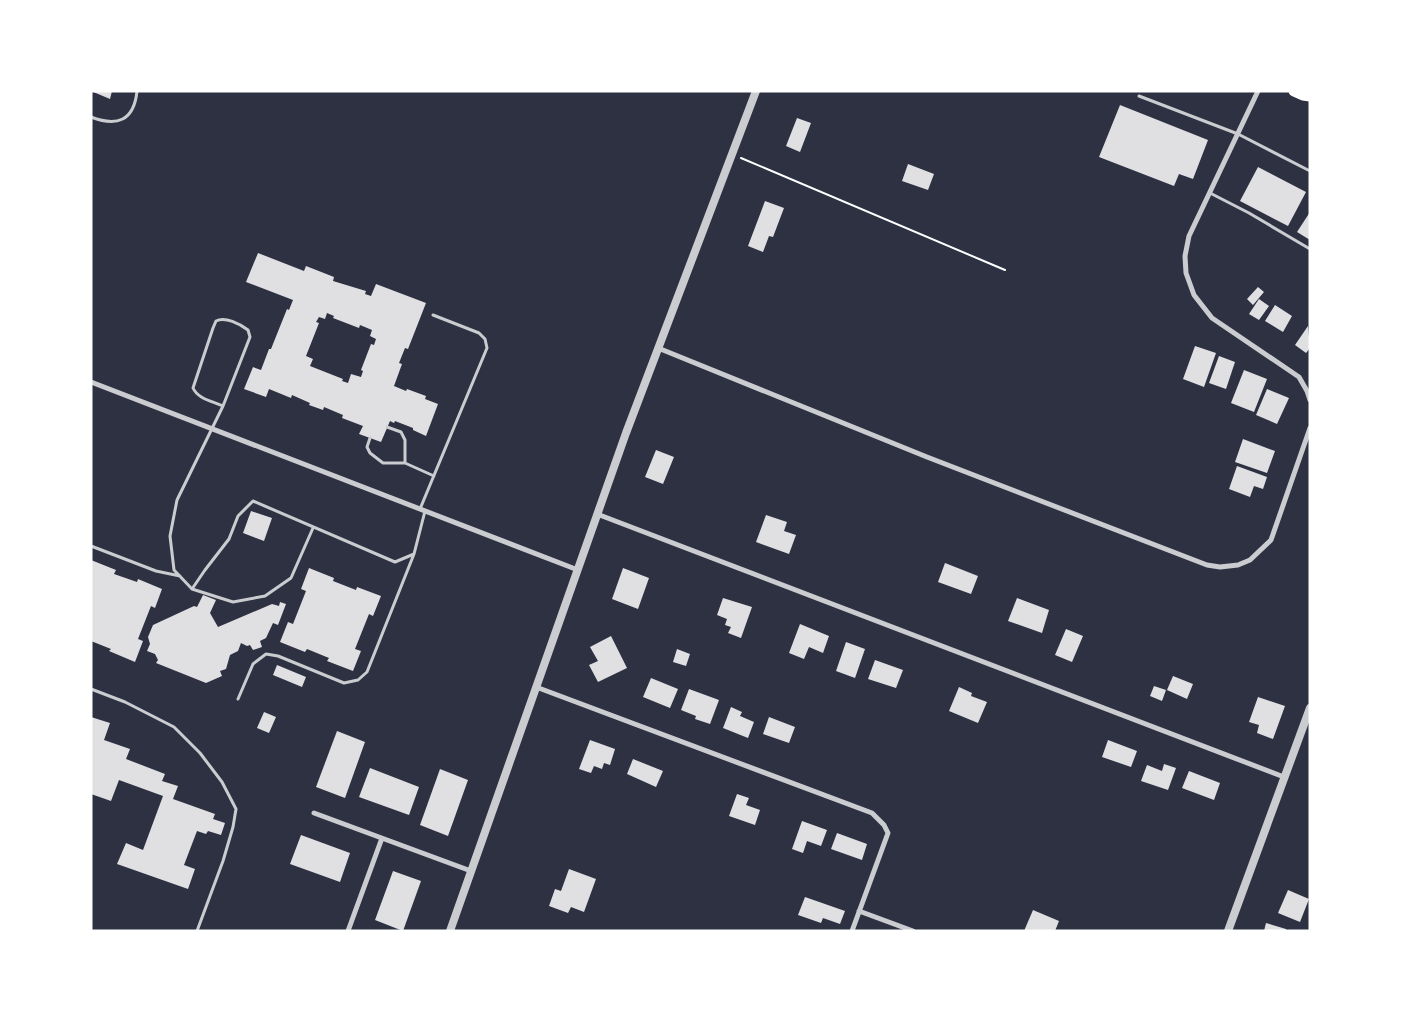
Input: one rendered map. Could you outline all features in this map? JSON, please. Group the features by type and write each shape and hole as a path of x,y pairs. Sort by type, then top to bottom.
{"street":[{"path":"450,931 597,514 756,91"},
{"path":"1258,91 1189,236 1185,256 1186,272 1194,295 1212,318 1298,377 1308,391 1310,400"},
{"path":"658,348 927,457 1207,565 1220,567 1238,565 1250,560 1271,540 1310,428"},
{"path":"91,382 578,570"},
{"path":"597,514 1284,777"},
{"path":"536,687 872,812 884,825 888,833 852,931"},
{"path":"1228,931 1310,708"},
{"path":"314,813 471,871"},
{"path":"348,931 382,838"},
{"path":"859,911 913,931"}],"lane":[{"path":"91,117 110,122 121,120 128,116 137,99 137,91"},
{"path":"1139,96 1238,134 1310,171"},
{"path":"1210,193 1249,213 1310,249"},
{"path":"238,699 253,664 266,654 278,656 344,683 358,680 367,672 414,554 422,510 434,476 487,348 485,340 479,333 433,315"},
{"path":"223,406 197,395 193,388 212,328 216,321 222,318 242,326 250,333 223,406 177,500 170,536 174,570 192,589 233,602 265,596 291,578 313,528"},
{"path":"387,427 401,432 404,440 405,463"},
{"path":"370,438 367,447 370,453 383,463 405,463 434,476"},
{"path":"192,589 229,539 238,516 253,501 395,562 414,554"},
{"path":"91,546 156,572 180,576"},
{"path":"91,689 125,702 174,726 200,753 222,782 236,810 223,861 197,931"}],"path":[{"path":"732,154 1004,270"}],"building":[{"path":"91,91 112,91 110,99"},
{"path":"1120,105 1208,140 1193,179 1179,174 1174,186 1099,157"},
{"path":"797,118 811,123 800,152 786,146"},
{"path":"908,164 934,174 928,190 902,181"},
{"path":"1258,167 1306,192 1288,226 1240,201"},
{"path":"765,201 784,208 773,237 769,236 763,252 748,246"},
{"path":"1310,212 1310,240 1297,232"},
{"path":"258,253 304,271 306,266 334,277 333,281 366,291 365,294 371,296 376,284 426,303 408,349 405,348 399,363 402,364 394,386 426,396 425,399 438,404 426,436 413,430 413,428 390,421 381,442 359,434 363,426 342,418 343,415 324,407 323,410 309,405 310,403 292,395 291,398 269,389 266,397 244,389 253,367 261,370 287,309 289,310 293,300 246,282","holes":["327,313 334,316 333,318 359,328 360,325 372,330 370,336 376,339 374,345 371,344 361,370 363,371 361,377 351,374 348,383 342,381 343,379 310,366 313,359 306,356 319,323 316,322 319,317 325,319"]},
{"path":"1258,287 1264,292 1253,305 1247,299"},
{"path":"1259,299 1269,306 1259,320 1249,314"},
{"path":"1275,305 1292,316 1283,332 1265,321"},
{"path":"1308,326 1310,348 1306,353 1295,345"},
{"path":"1195,346 1216,353 1204,387 1183,379"},
{"path":"1219,356 1235,362 1226,389 1209,383"},
{"path":"1244,370 1267,379 1254,412 1231,403"},
{"path":"1267,389 1289,398 1277,424 1256,415"},
{"path":"1243,439 1275,451 1267,473 1235,462"},
{"path":"656,450 674,457 663,484 645,477"},
{"path":"1237,466 1267,477 1263,489 1254,486 1250,497 1229,489"},
{"path":"251,511 272,518 264,541 243,533"},
{"path":"766,515 787,522 784,531 796,535 789,554 756,542"},
{"path":"91,560 116,570 114,574 137,582 138,579 162,589 155,608 151,606 138,639 143,641 135,662 91,641"},
{"path":"945,563 978,576 971,594 938,582"},
{"path":"309,568 334,578 333,581 356,590 357,587 381,596 373,616 369,614 355,649 361,651 353,671 327,661 329,658 307,649 305,652 280,642 288,622 293,624 306,591 301,589"},
{"path":"623,568 649,578 638,609 612,599"},
{"path":"203,595 216,600 210,613 218,627 272,604 279,606 280,602 286,604 278,625 273,623 266,638 260,641 262,647 253,650 250,645 247,646 241,643 238,651 230,655 226,669 220,671 222,676 206,683 156,663 158,660 155,654 147,651 150,644 148,637 153,625 194,606 197,607"},
{"path":"723,598 752,607 741,638 728,633 731,627 725,625 727,619 717,615"},
{"path":"1017,598 1049,610 1042,633 1008,621"},
{"path":"800,624 829,636 823,653 809,647 804,659 789,653"},
{"path":"1066,629 1083,636 1072,662 1055,655"},
{"path":"611,636 627,668 598,682 589,665 598,661 590,647"},
{"path":"846,642 865,649 855,678 836,671"},
{"path":"677,649 690,654 686,666 673,662"},
{"path":"875,660 903,670 896,688 868,679"},
{"path":"277,665 306,677 302,687 273,675"},
{"path":"1173,676 1193,684 1187,699 1167,690"},
{"path":"651,678 678,689 670,708 643,697"},
{"path":"1154,686 1166,690 1162,701 1150,696"},
{"path":"959,687 972,693 971,696 987,702 978,723 949,711"},
{"path":"689,689 719,700 710,724 695,719 696,716 681,710"},
{"path":"1258,697 1285,706 1273,739 1257,733 1259,725 1249,722"},
{"path":"731,707 742,712 740,716 754,722 748,738 723,728"},
{"path":"264,712 276,717 269,733 257,728"},
{"path":"91,717 110,723 104,740 130,749 126,759 165,774 162,781 178,786 173,799 215,814 213,819 225,823 221,835 208,831 206,834 197,831 184,865 195,869 188,889 117,864 126,843 143,850 163,796 119,780 111,801 91,794"},
{"path":"769,717 795,727 789,743 763,734"},
{"path":"337,731 365,742 345,798 316,787"},
{"path":"590,740 615,749 610,765 604,763 602,769 594,766 591,773 579,769"},
{"path":"1108,740 1137,751 1131,767 1102,757"},
{"path":"633,759 663,771 656,787 627,774"},
{"path":"1164,764 1176,768 1168,790 1141,781 1147,765 1162,771"},
{"path":"370,768 419,787 409,815 359,797"},
{"path":"440,769 468,780 448,836 420,825"},
{"path":"1189,771 1220,783 1214,800 1182,788"},
{"path":"737,794 749,798 746,805 760,810 755,825 729,816"},
{"path":"802,821 827,830 821,846 807,841 803,853 792,849"},
{"path":"837,833 867,844 862,860 831,849"},
{"path":"301,835 350,853 340,882 290,864"},
{"path":"569,869 596,879 584,912 571,907 568,913 549,906 555,889 561,891"},
{"path":"393,871 421,881 403,931 375,920"},
{"path":"1288,890 1309,899 1300,922 1278,913"},
{"path":"805,897 845,911 840,924 823,918 821,923 798,915"},
{"path":"1033,910 1059,921 1055,931 1024,931"},
{"path":"1266,923 1286,929 1286,931 1264,931"}]}
